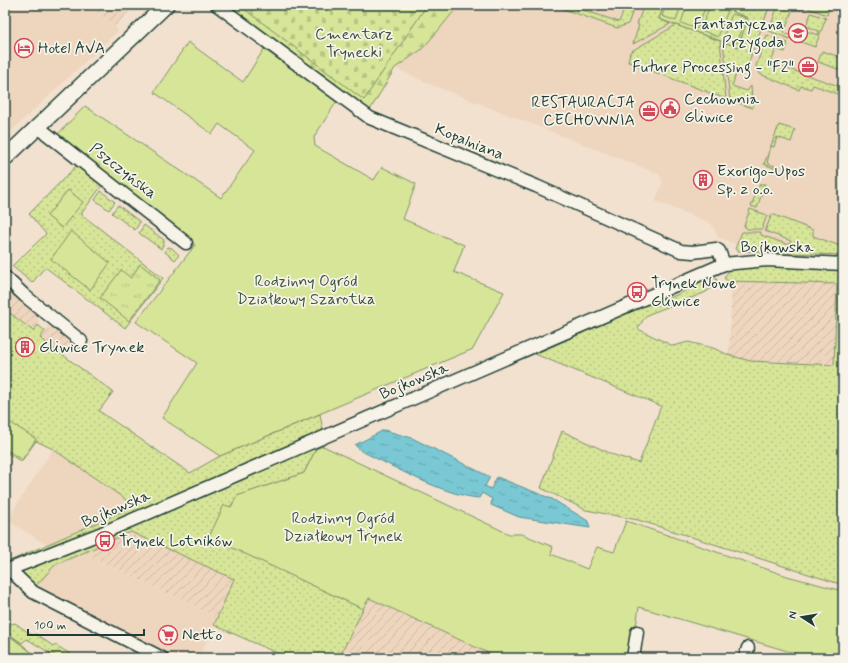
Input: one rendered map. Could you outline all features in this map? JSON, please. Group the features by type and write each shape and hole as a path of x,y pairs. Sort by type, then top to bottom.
{"main road":[{"path":"5,158 166,5"}],"street":[{"name":"Kopalniana","path":"217,5 370,118 536,186 682,251 693,252 716,249 719,251 724,264"},
{"name":"Pszczyńska","path":"38,127 186,244"},
{"name":"Bojkowska","path":"7,570 102,533 724,264 767,260 843,264"},
{"path":"5,277 25,296 81,341"},
{"path":"7,570 34,592 162,658"},
{"path":"633,658 636,632"}],"shaded area":[{"path":"5,5 87,5 115,26 118,31 5,137"},
{"path":"87,5 135,5 115,26"},
{"path":"459,5 843,5 843,249 739,246 718,237 711,223 655,201 663,182 659,174 432,85 395,68 421,50"},
{"path":"5,280 36,306 39,315 38,325 34,331 5,309"},
{"path":"732,281 837,284 834,365 750,361 729,355"},
{"path":"51,323 75,340 64,354 40,338"},
{"path":"53,449 136,506 47,545 7,520"},
{"path":"131,532 235,579 217,617 82,552"},
{"path":"82,552 217,617 199,658 169,658 34,588 55,565"},
{"path":"369,598 443,632 499,658 339,658"}],"green space":[{"name":"Cmentarz Trynecki","path":"227,5 459,5 421,50 395,68 370,110 303,63"},
{"name":"Cmentarz Trynecki","path":"239,5 427,5 364,100"},
{"path":"552,5 569,5 619,22 626,5 635,5 628,24 617,28"},
{"path":"644,5 664,5 659,19 670,24 633,44 639,25 637,24"},
{"path":"664,5 733,5 731,11 748,18 738,47 659,19"},
{"path":"666,5 681,5 676,21 662,16"},
{"path":"687,5 706,5 697,29 681,23"},
{"path":"710,5 730,5 718,37 701,30"},
{"path":"733,5 770,5 747,67 743,72 737,71 732,86 747,91 751,86 753,108 730,100 723,42 738,47 748,18 730,11"},
{"path":"778,5 821,5 829,8 827,15 803,6 801,10 793,8 784,33 791,36 790,39 769,31"},
{"path":"811,13 826,18 815,47 801,42 805,31 818,35 819,31 806,26"},
{"path":"732,14 746,18 737,43 723,38"},
{"path":"676,25 720,41 726,99 628,62 630,52"},
{"path":"767,35 788,43 785,52 776,49 771,63 842,87 843,85 843,96 813,85 811,89 801,86 799,90 760,74 756,66"},
{"name":"Rodzinny Ogród Działkowy Szarotka","path":"188,42 243,82 264,49 337,101 314,137 315,146 374,180 382,167 416,184 403,219 464,245 454,272 504,292 473,349 220,456 162,418 197,363 136,322 195,245 57,135 85,106 221,198 255,150 219,124 212,134 154,92"},
{"path":"822,51 843,58 843,71 818,62"},
{"path":"779,125 795,130 791,142 777,137 774,147 771,146 767,163 779,168 779,170 764,164"},
{"path":"78,164 103,184 81,214 163,278 125,328 45,267 32,283 12,266 46,234 29,214"},
{"path":"760,184 765,184 757,208 751,206"},
{"path":"68,190 83,202 62,228 47,216"},
{"path":"101,191 115,202 109,210 95,200"},
{"path":"118,205 140,222 135,230 112,213"},
{"path":"750,209 767,215 762,229 747,229 744,226"},
{"path":"772,214 813,230 813,236 843,247 843,255 738,251 735,249 742,232 761,232 761,235 789,245 791,241 765,231"},
{"path":"144,225 164,240 161,249 139,233"},
{"path":"71,231 110,263 90,290 51,259"},
{"path":"168,247 172,248 179,255 175,260 165,252"},
{"path":"140,264 160,280 129,321 100,298 121,270 131,278"},
{"path":"764,266 843,270 843,585 638,520 586,510 541,488 562,431 614,455 639,463 661,406 535,354 656,300 678,294 712,276 716,278 718,284 704,293 649,314 643,320 638,329 673,346 688,342 713,348 729,355 750,361 834,365 837,284 727,281 724,278 729,270 736,267"},
{"path":"5,309 33,331 38,325 45,331 40,338 113,392 99,411 190,473 220,456 320,414 324,437 323,446 316,449 304,473 238,496 209,536 363,609 339,658 288,658 214,625 234,579 131,532 55,565 34,588 5,566 5,563 135,506 53,449 36,441 21,462 5,451"},
{"path":"5,419 36,439 22,460 5,449"},
{"name":"Rodzinny Ogród Działkowy Trynek","path":"323,446 509,534 522,534 553,547 551,554 587,569 597,547 614,552 626,521 787,576 843,591 843,658 811,658 639,607 631,658 499,658 369,598 363,609 209,537 224,505 231,507 237,496 304,473 316,449"},
{"path":"5,619 12,624 15,623 32,635 36,634 53,646 56,645 73,656 71,658 58,658 27,639 22,643 9,634 35,655 35,658 5,658"},
{"path":"11,637 35,655 34,658 5,658 5,646"}],"water":[{"path":"384,430 412,438 490,477 485,486 491,489 497,477 552,499 588,521 590,528 519,517 491,505 492,499 482,493 479,498 450,492 361,451 355,445"}],"place":[{"name":"Fantastyczna Przygoda","path":"798,33"},
{"name":"Hotel AVA","path":"24,48"},
{"name":"Future Processing - \"F2\"","path":"808,67"},
{"name":"Cechownia Gliwice","path":"670,108"},
{"name":"RESTAURACJA CECHOWNIA","path":"649,111"},
{"name":"Exorigo-Upos Sp. z o.o.","path":"703,180"},
{"name":"Trynek Nowe Gliwice","path":"637,292"},
{"name":"Gliwice Trynek","path":"25,347"},
{"name":"Trynek Lotników","path":"105,541"},
{"name":"Netto","path":"168,635"}]}
